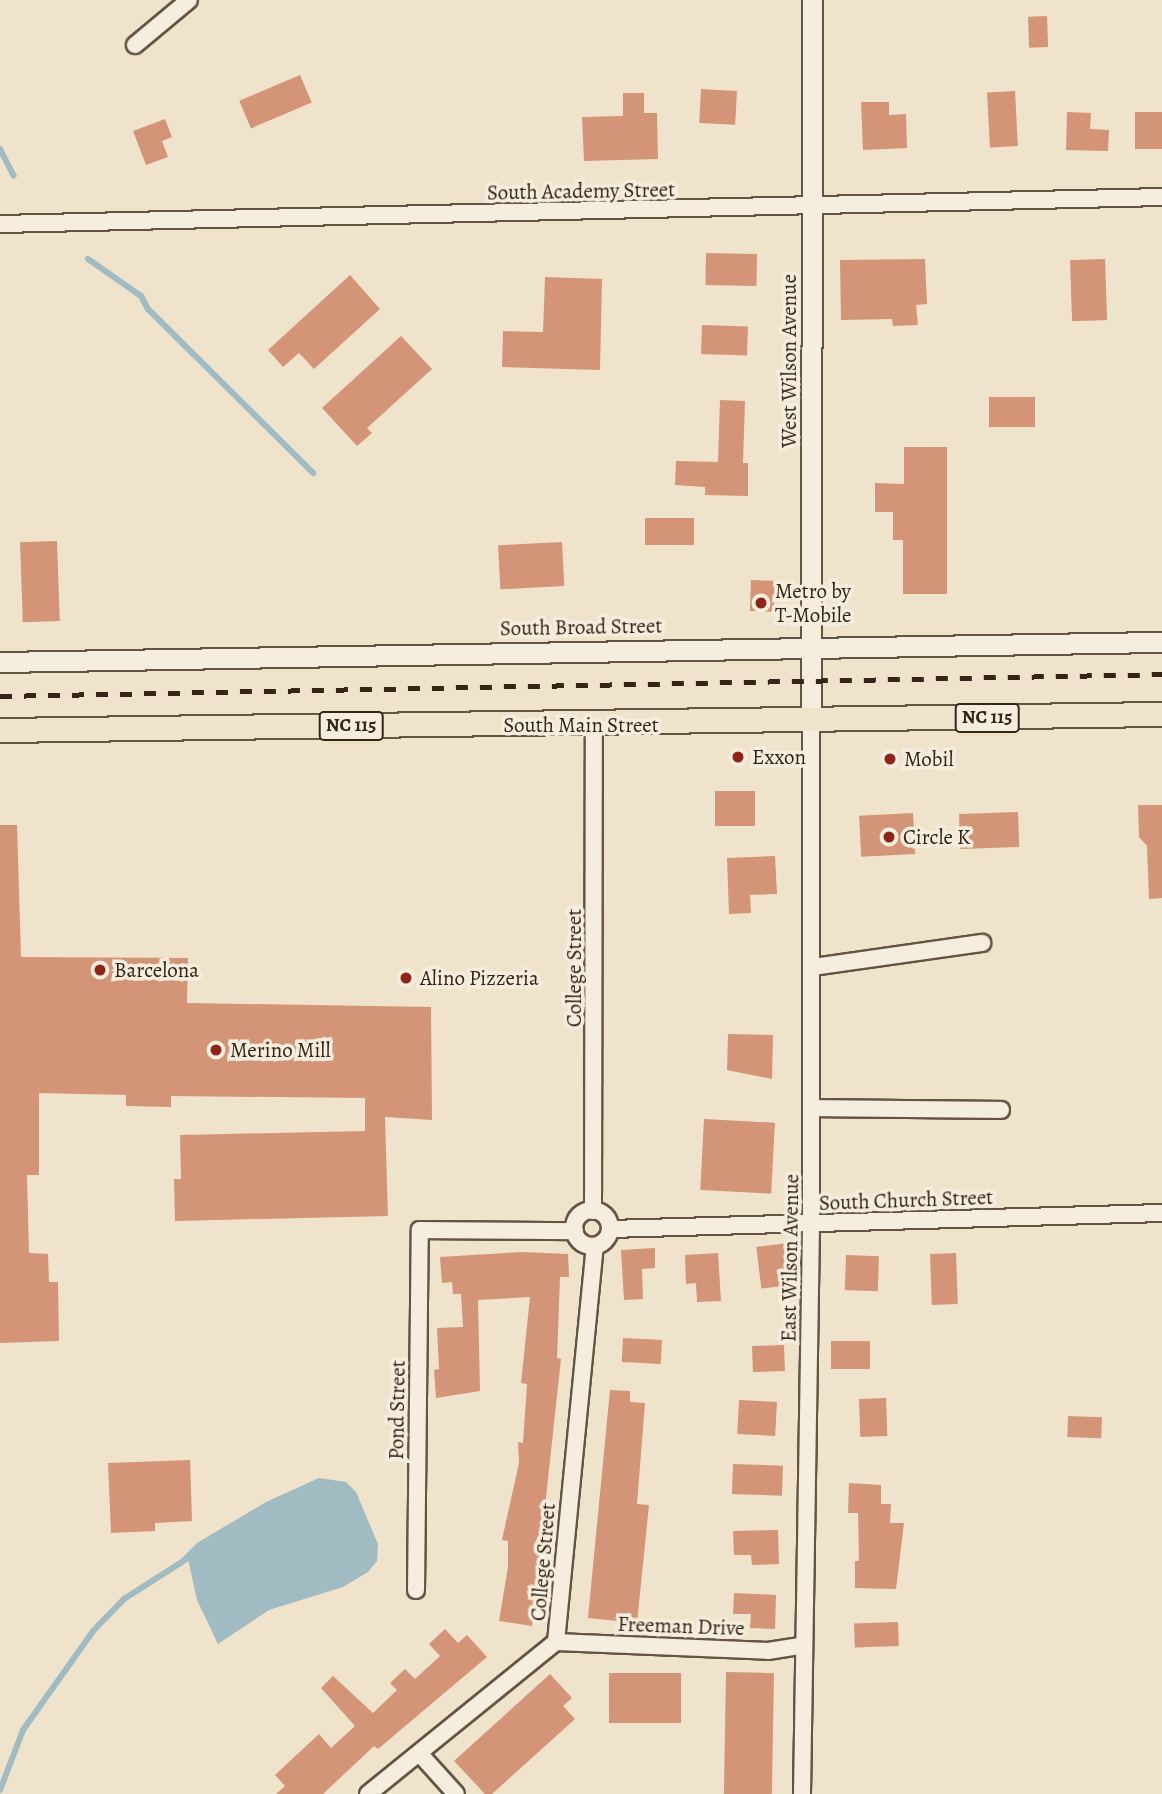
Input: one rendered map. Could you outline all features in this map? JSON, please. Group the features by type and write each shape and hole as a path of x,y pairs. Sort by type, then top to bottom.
{"main road":[{"name":"South Main Street","path":"0,730 594,726 1162,714"}],"street":[{"path":"135,45 190,0"},
{"name":"West Wilson Avenue","path":"811,722 812,0"},
{"name":"South Academy Street","path":"0,224 1162,197"},
{"name":"South Broad Street","path":"0,662 1162,642"},
{"name":"East Wilson Avenue","path":"802,1794 812,1108 811,722"},
{"name":"College Street","path":"593,1211 594,726"},
{"path":"813,967 982,943"},
{"path":"812,1108 1001,1110"},
{"path":"593,1211 606,1217 610,1229 604,1242 594,1246 579,1240 575,1231 580,1215 593,1211"},
{"name":"South Church Street","path":"610,1229 1162,1213"},
{"name":"Pond Street","path":"416,1590 420,1230 575,1231"},
{"name":"College Street","path":"368,1794 556,1642 594,1246"},
{"name":"Freeman Drive","path":"556,1642 768,1651 804,1645"},
{"path":"419,1753 456,1794"}],"water":[{"path":"319,1478 346,1482 356,1492 378,1544 377,1561 368,1572 343,1587 269,1610 218,1644 197,1600 188,1559 181,1567 182,1558 197,1543 266,1502"}],"building":[{"path":"1047,16 1048,47 1029,48 1028,17"},
{"path":"300,75 312,103 251,128 239,101"},
{"path":"701,89 737,91 735,125 699,123"},
{"path":"1015,91 1018,146 990,147 987,92"},
{"path":"623,93 644,93 644,113 657,113 658,159 584,161 582,117 623,116"},
{"path":"861,102 889,102 889,115 906,114 907,148 863,150"},
{"path":"1067,112 1091,113 1090,129 1109,130 1108,151 1066,150"},
{"path":"1135,112 1162,112 1162,149 1135,149"},
{"path":"165,119 172,137 162,141 168,157 146,165 133,131"},
{"path":"706,253 757,254 756,286 705,285"},
{"path":"925,259 927,304 916,305 918,325 893,326 892,319 841,320 840,260"},
{"path":"1105,259 1107,320 1072,321 1070,260"},
{"path":"350,275 380,309 314,369 299,353 283,367 268,350"},
{"path":"545,277 602,279 600,370 502,367 503,331 543,332"},
{"path":"702,325 748,327 747,356 701,354"},
{"path":"401,336 432,369 367,428 372,433 357,446 322,408"},
{"path":"989,397 1035,397 1035,427 989,427"},
{"path":"720,400 745,401 743,463 748,463 748,496 705,495 705,487 675,485 676,461 718,462"},
{"path":"904,447 947,447 947,594 903,594 903,540 893,540 893,512 875,512 875,483 904,484"},
{"path":"645,518 694,518 694,545 645,545"},
{"path":"57,541 60,621 23,622 20,542"},
{"path":"562,542 564,586 500,589 498,545"},
{"path":"751,580 775,581 774,612 750,611"},
{"path":"715,791 755,791 755,826 715,826"},
{"path":"1138,805 1162,805 1162,898 1149,899 1147,846 1139,837"},
{"path":"1018,812 1019,847 960,849 959,814"},
{"path":"913,813 915,854 861,857 859,816"},
{"name":"Merino Mill","path":"0,825 17,825 21,957 188,958 187,1003 431,1007 432,1120 385,1117 388,1216 175,1221 174,1179 181,1179 180,1135 365,1131 365,1098 171,1096 171,1107 126,1106 126,1095 39,1093 39,1175 27,1175 29,1253 48,1254 49,1282 58,1282 59,1341 0,1343"},
{"path":"775,856 777,894 750,895 751,913 729,914 727,858"},
{"path":"728,1034 773,1035 772,1079 727,1070"},
{"path":"704,1119 775,1123 771,1194 700,1190"},
{"path":"788,1243 793,1285 761,1289 756,1247"},
{"path":"655,1248 655,1268 642,1269 643,1299 624,1300 621,1250"},
{"path":"521,1252 568,1254 569,1277 560,1277 557,1358 561,1359 532,1626 499,1621 508,1567 508,1541 502,1540 519,1463 518,1442 523,1443 527,1384 521,1383 530,1297 478,1300 480,1391 436,1398 434,1370 439,1369 437,1328 463,1327 461,1294 453,1294 452,1282 442,1283 440,1257"},
{"path":"718,1253 721,1301 697,1302 696,1283 686,1284 685,1255"},
{"path":"956,1253 958,1304 932,1305 930,1254"},
{"path":"846,1255 879,1256 878,1291 845,1290"},
{"path":"623,1338 662,1340 661,1364 622,1362"},
{"path":"831,1341 870,1341 870,1369 831,1369"},
{"path":"784,1345 785,1371 753,1372 752,1346"},
{"path":"610,1390 630,1391 630,1402 645,1403 637,1504 649,1505 637,1623 588,1618"},
{"path":"886,1398 887,1436 860,1437 859,1399"},
{"path":"739,1400 777,1402 775,1436 737,1434"},
{"path":"1068,1416 1102,1417 1101,1438 1067,1437"},
{"path":"190,1460 192,1521 155,1523 155,1531 111,1533 108,1463"},
{"path":"733,1464 783,1466 782,1496 732,1494"},
{"path":"849,1483 881,1485 881,1504 891,1504 890,1523 904,1523 896,1589 855,1588 855,1561 859,1561 858,1513 848,1513"},
{"path":"778,1530 779,1564 752,1565 751,1555 734,1555 733,1531"},
{"path":"734,1593 776,1595 775,1629 750,1628 751,1614 733,1614"},
{"path":"898,1622 899,1646 855,1648 854,1624"},
{"path":"445,1629 458,1643 467,1635 487,1657 378,1749 374,1746 323,1794 276,1794 285,1786 275,1775 319,1734 331,1748 355,1726 321,1688 333,1676 373,1713 397,1690 390,1683 405,1669 415,1679 440,1656 429,1644"},
{"path":"726,1672 774,1673 772,1794 724,1794"},
{"path":"609,1673 681,1673 681,1723 609,1723"},
{"path":"550,1674 572,1698 563,1706 575,1719 492,1794 485,1794 454,1761"}],"waterway":[{"path":"0,149 14,176"},
{"path":"88,259 141,296 148,309 313,473"},
{"path":"0,1790 23,1730 93,1631 124,1599 188,1558"}],"railway":[{"path":"0,696 1162,674"}],"place":[{"name":"Metro by T-Mobile","path":"761,603"},
{"name":"Exxon","path":"738,757"},
{"name":"Mobil","path":"890,759"},
{"name":"Circle K","path":"889,837"},
{"name":"Barcelona","path":"100,970"},
{"name":"Alino Pizzeria","path":"406,978"},
{"name":"Merino Mill","path":"216,1050"}]}
